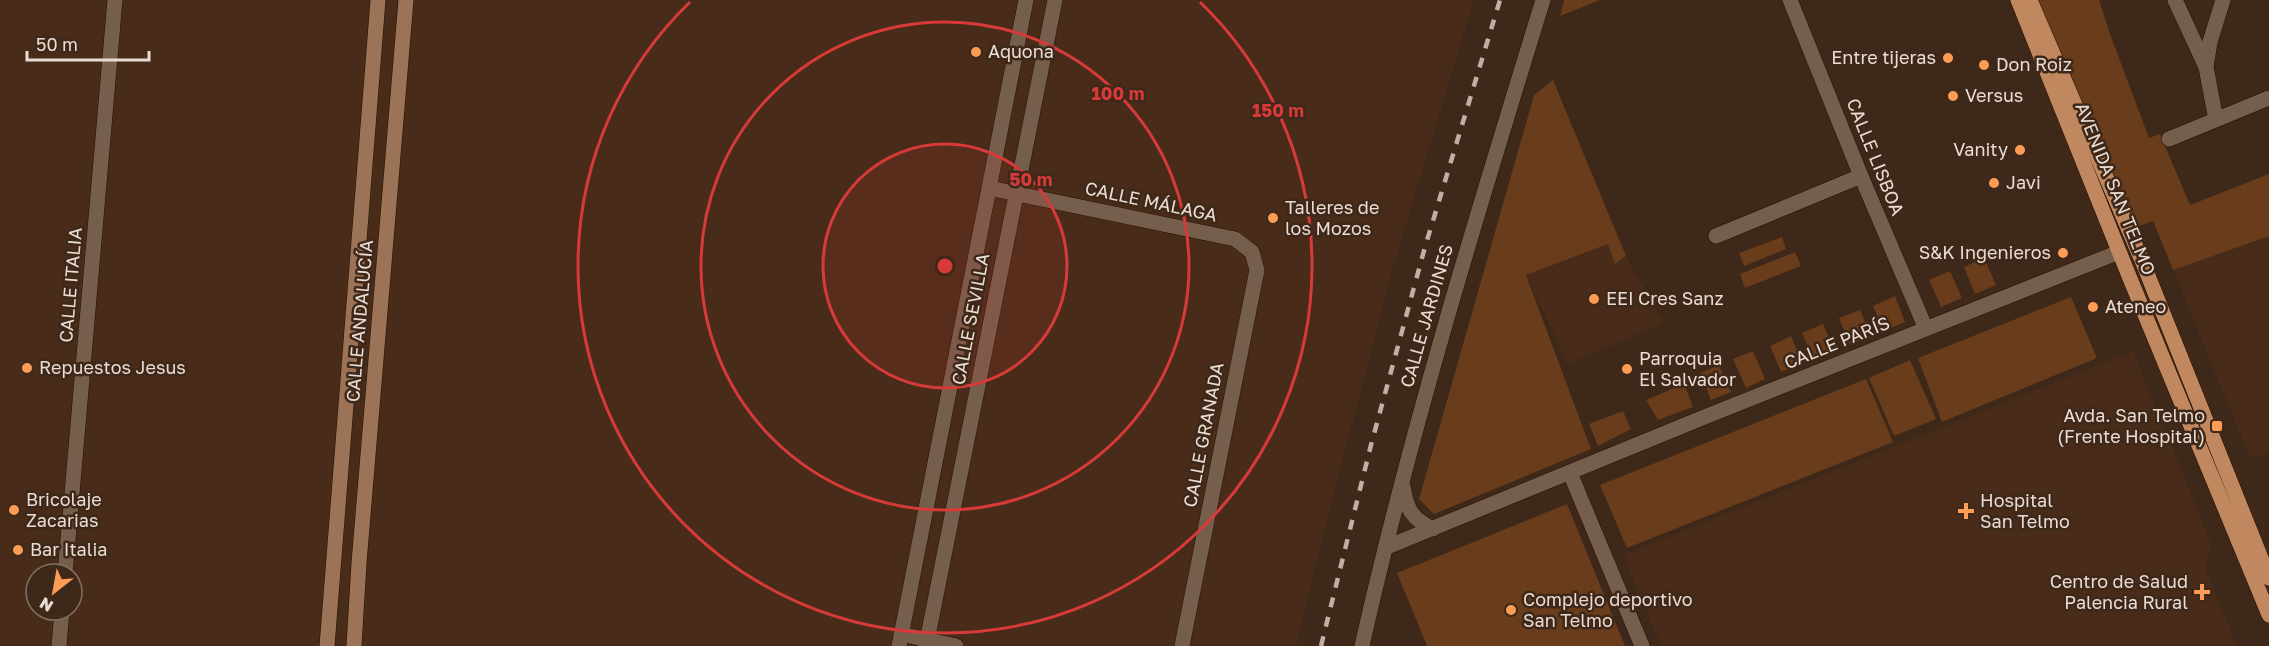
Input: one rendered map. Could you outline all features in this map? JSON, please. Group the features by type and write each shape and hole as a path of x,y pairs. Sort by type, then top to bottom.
{"main road":[{"name":"CALLE ANDALUCÍA","path":"327,646 378,0"},
{"name":"CALLE ANDALUCÍA","path":"354,646 358,563 406,0"},
{"name":"AVENIDA SAN TELMO","path":"2018,0 2119,252 2266,594 2269,615"},
{"path":"2030,0 2143,264 2269,578"},
{"path":"2109,186 2109,196 2123,235 2119,252 2135,266 2177,368 2189,383"}],"street":[{"name":"CALLE ITALIA","path":"66,562 115,0"},
{"name":"CALLE SEVILLA","path":"900,640 1026,0"},
{"name":"CALLE SEVILLA","path":"927,643 1055,0"},
{"name":"CALLE JARDINES","path":"1362,646 1402,483 1478,206 1543,0"},
{"name":"CALLE LISBOA","path":"1790,0 1926,329"},
{"path":"2175,0 2206,67 2216,120"},
{"path":"2206,67 2210,42 2223,0"},
{"path":"2169,139 2269,98"},
{"path":"1716,236 1861,176"},
{"name":"CALLE MÁLAGA","path":"989,188 1235,239"},
{"name":"CALLE GRANADA","path":"1182,646 1257,270 1252,252 1235,239"},
{"name":"CALLE PARÍS","path":"1386,547 2119,252"},
{"path":"1570,473 1642,646"},
{"path":"1402,483 1406,505 1413,517 1433,530"},
{"path":"59,646 61,622"},
{"path":"900,640 956,646"}],"shaded area":[{"path":"0,0 1474,0 1394,264 1296,646 0,646"},
{"path":"1564,0 1600,0 1560,16"},
{"path":"2036,0 2099,0 2149,138 2160,134 2190,205 2269,174 2269,236 2173,270 2153,221 2131,229"},
{"path":"1553,80 1626,256 1615,264 1608,244 1526,275 1591,449 1434,514 1419,499 1534,95"},
{"path":"2269,174 2269,453 2250,458 2153,220"},
{"path":"1782,237 1786,249 1744,266 1739,253"},
{"name":"EEI Cres Sanz","path":"1608,244 1615,264 1626,256 1664,323 1568,364 1526,275"},
{"path":"1795,252 1801,266 1745,288 1740,274"},
{"path":"1984,258 1996,285 1975,294 1964,267"},
{"path":"1950,271 1962,298 1941,307 1929,280"},
{"path":"1895,296 1905,322 1884,331 1873,306"},
{"path":"2071,297 2097,358 1942,422 1918,358"},
{"path":"1860,310 1871,336 1850,345 1839,318"},
{"path":"1823,324 1835,351 1814,360 1802,333"},
{"path":"1791,336 1802,363 1781,372 1770,346"},
{"path":"1753,351 1765,379 1746,388 1733,359"},
{"name":"Hospital San Telmo","path":"2133,351 2211,544 2205,568 2237,646 1661,646 1623,555"},
{"path":"1910,360 1936,419 1894,436 1869,378"},
{"path":"1719,365 1731,392 1711,400 1700,373"},
{"path":"1866,379 1893,442 1627,548 1600,485"},
{"path":"1684,384 1693,407 1658,420 1646,400"},
{"path":"1623,411 1631,429 1598,446 1589,424"},
{"name":"Complejo deportivo San Telmo","path":"1567,504 1625,646 1427,646 1397,573"}],"railway":[{"path":"1321,646 1371,445 1425,247 1500,0"}],"place":[{"name":"Aquona","path":"976,52"},
{"name":"Entre tijeras","path":"1948,58"},
{"name":"Don Roiz","path":"1984,65"},
{"name":"Versus","path":"1953,96"},
{"name":"Vanity","path":"2020,150"},
{"name":"Javi","path":"1994,183"},
{"name":"Talleres de los Mozos","path":"1273,218"},
{"name":"S&K Ingenieros","path":"2063,253"},
{"name":"EEI Cres Sanz","path":"1594,299"},
{"name":"Ateneo","path":"2093,307"},
{"name":"Repuestos Jesus","path":"27,368"},
{"name":"Parroquia El Salvador","path":"1627,369"},
{"name":"Avda. San Telmo (Frente Hospital)","path":"2217,426"},
{"name":"Bricolaje Zacarias","path":"14,510"},
{"name":"Hospital San Telmo","path":"1966,511"},
{"name":"Bar Italia","path":"18,550"},
{"name":"Centro de Salud Palencia Rural","path":"2202,592"},
{"name":"Complejo deportivo San Telmo","path":"1511,610"}]}
